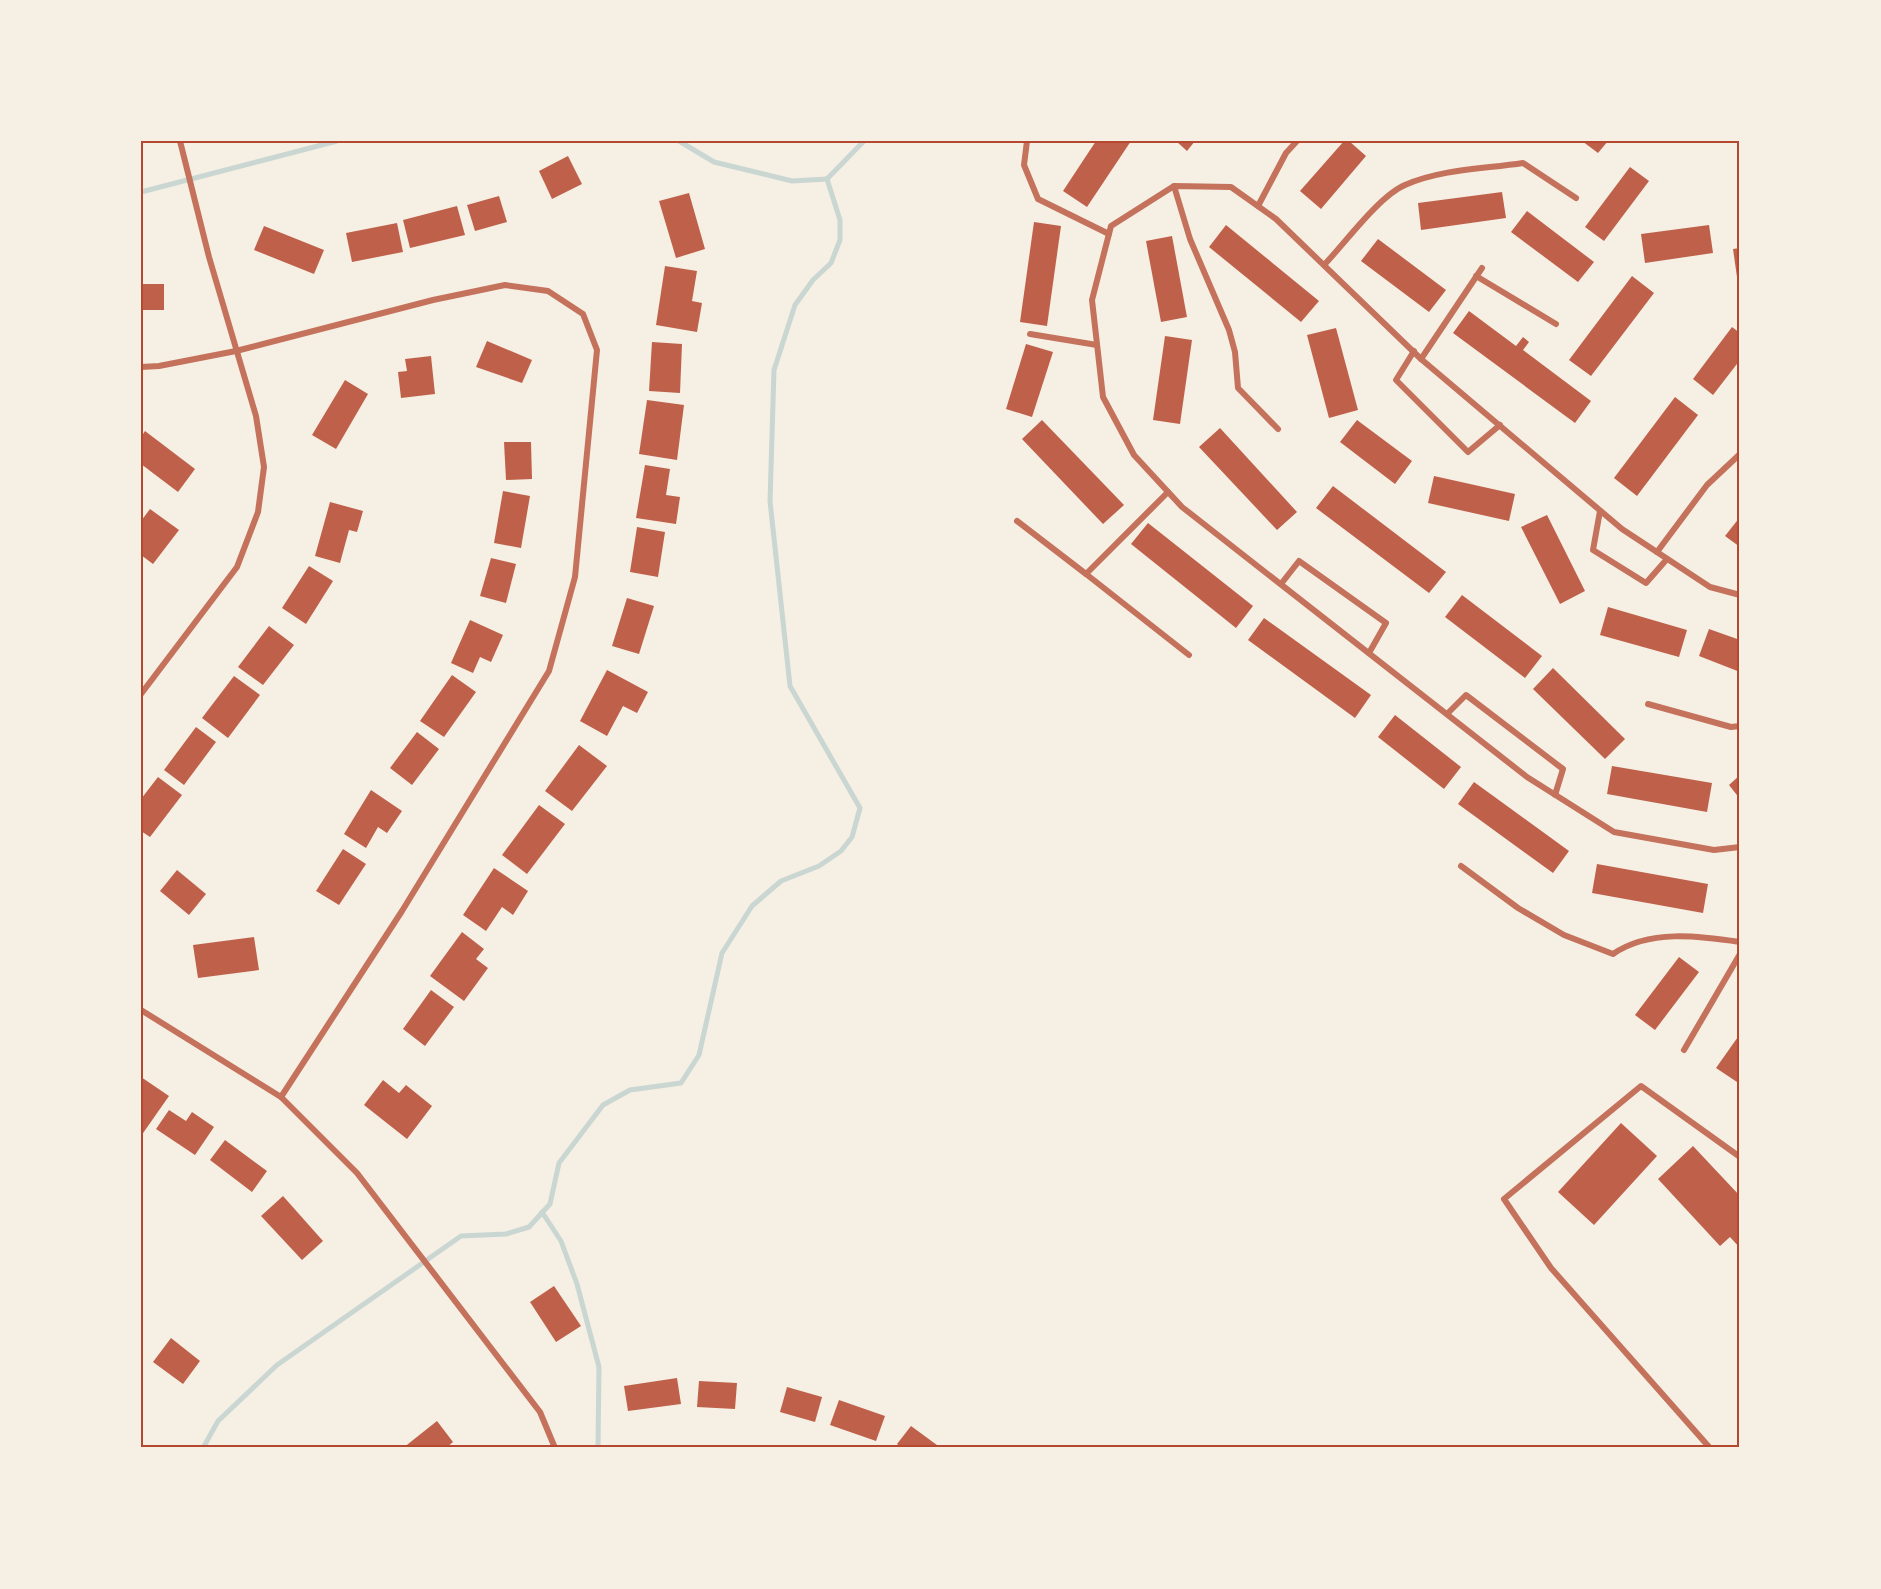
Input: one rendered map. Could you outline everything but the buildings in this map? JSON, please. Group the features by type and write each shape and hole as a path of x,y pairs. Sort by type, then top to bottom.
{"street":[{"path":"141,694 237,567 258,512 264,467 256,416 187,176 180,141"},
{"path":"1027,141 1024,165 1038,199 1109,234"},
{"path":"1258,206 1286,153 1297,141"},
{"path":"1324,265 1374,210 1404,185 1440,174 1522,163 1576,198"},
{"path":"1174,186 1190,239 1229,330 1235,352 1238,388 1278,429"},
{"path":"1740,595 1710,587 1600,511 1421,358 1276,219 1231,187 1174,186 1111,226 1092,300 1103,397 1134,455 1182,507 1527,777 1614,832 1714,850 1740,847"},
{"path":"1421,358 1482,268"},
{"path":"1476,276 1556,324"},
{"path":"141,367 159,366 236,351 433,300 505,285 548,291 583,314 597,350 575,577 549,671 402,911 281,1097"},
{"path":"1030,334 1097,345"},
{"path":"1414,351 1396,380 1468,452 1500,425"},
{"path":"1657,552 1707,485 1740,454"},
{"path":"1086,574 1168,492"},
{"path":"1600,511 1593,550 1646,583 1668,559"},
{"path":"1017,521 1189,655"},
{"path":"1281,584 1299,561 1386,623 1369,653"},
{"path":"1447,714 1466,695 1563,769 1555,795"},
{"path":"1648,704 1731,727 1740,726"},
{"path":"1461,866 1518,908 1564,935 1613,954 1626,945 1669,936 1740,942"},
{"path":"1684,1050 1740,954"},
{"path":"141,1010 281,1097 357,1173 540,1412 555,1448"},
{"path":"1710,1448 1551,1268 1504,1200 1641,1086 1740,1157"}],"waterway":[{"path":"141,192 337,141"},
{"path":"679,141 714,162 792,181 827,179"},
{"path":"827,179 864,141"},
{"path":"203,1448 218,1421 277,1365 461,1236 506,1234 529,1227 550,1204 559,1163 603,1105 630,1090 681,1083 699,1055 722,953 752,906 781,881 819,866 841,851 852,837 860,808 790,686 770,501 774,370 795,305 813,280 831,263 840,240 840,220 827,179"},
{"path":"542,1212 561,1241 577,1284 599,1367 598,1448"}]}
